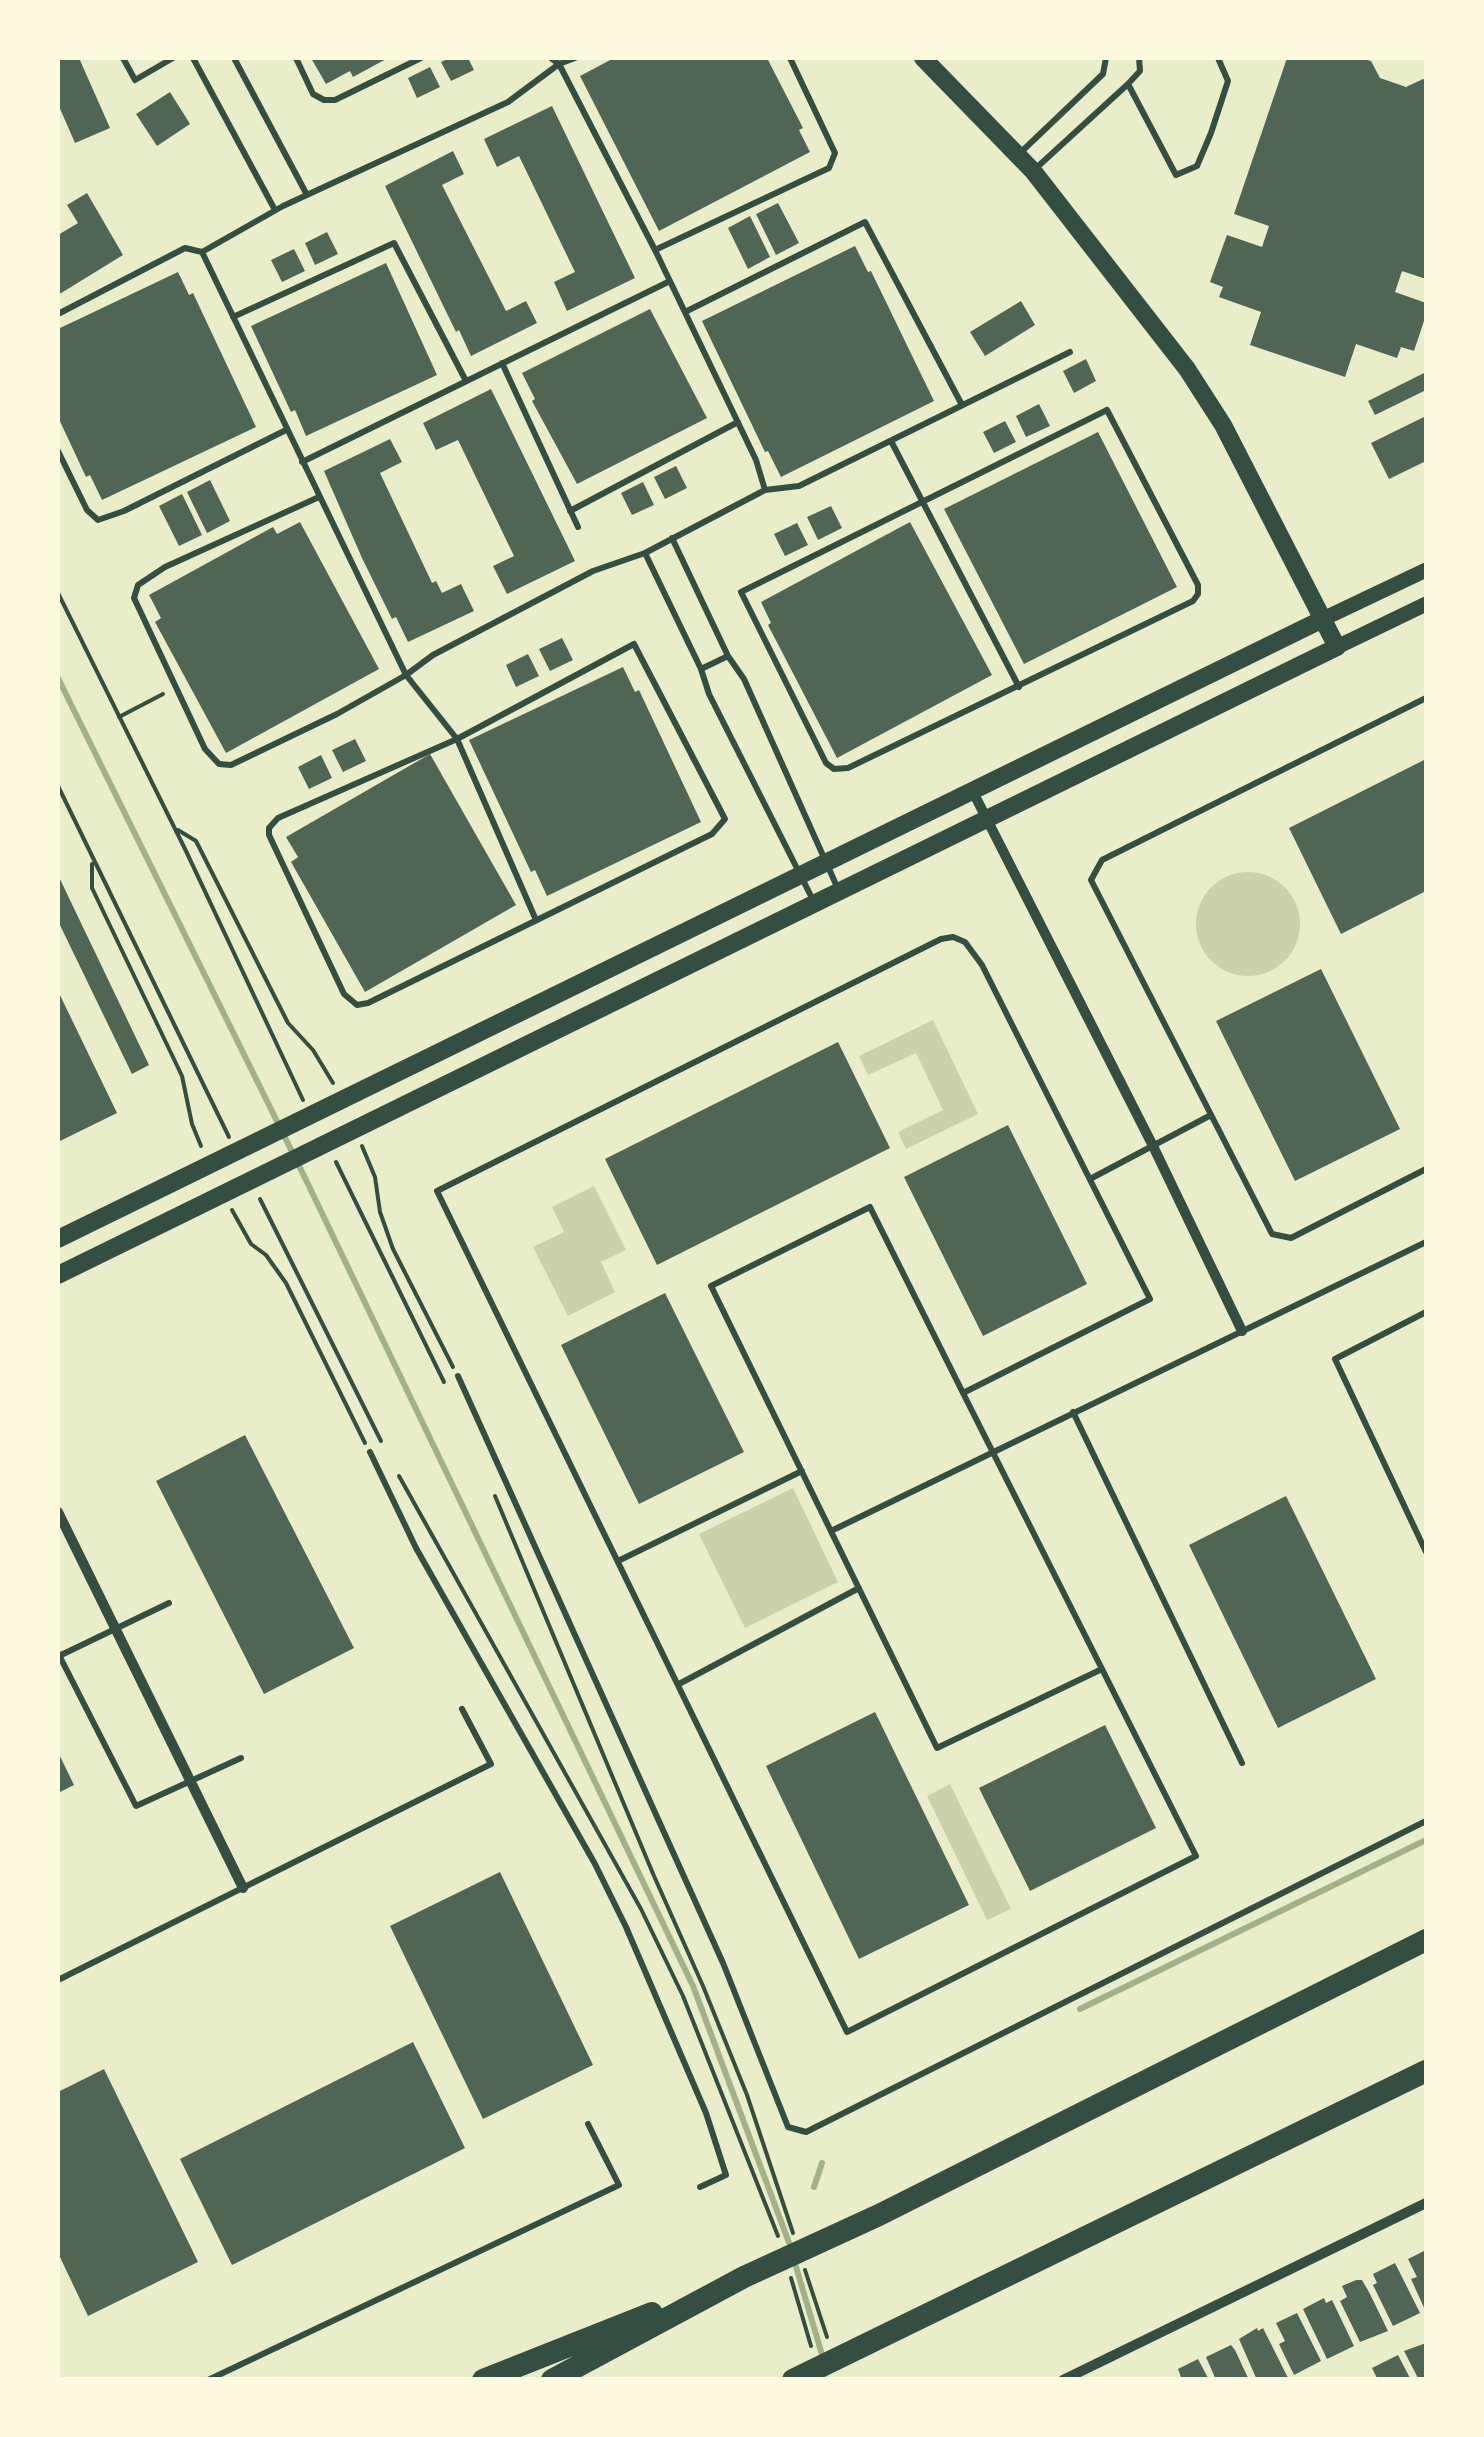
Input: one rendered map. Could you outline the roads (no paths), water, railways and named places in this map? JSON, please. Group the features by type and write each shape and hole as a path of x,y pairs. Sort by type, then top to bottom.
{"highway":[{"path":"484,2380 744,2277 878,2215 1426,1940"},
{"path":"793,2380 1426,2071"},
{"path":"552,2380 744,2277"}],"main road":[{"path":"58,1275 332,1144 814,902 1337,647 1222,425 1187,369 1019,154 923,58"},
{"path":"58,1239 229,1153 312,1105 1323,618"}],"street":[{"path":"1323,618 1426,570"},
{"path":"1337,647 1426,604"},
{"path":"972,790 1242,1330"},
{"path":"58,1512 243,1888"},
{"path":"1063,2380 1426,2203"}],"lane":[{"path":"124,58 134,80 173,58"},
{"path":"193,58 276,210"},
{"path":"234,58 306,195"},
{"path":"296,58 313,94 335,100 421,58"},
{"path":"551,58 559,64 655,250 756,460 766,490"},
{"path":"58,314 185,248 202,252 306,195 508,102 559,64 574,58"},
{"path":"655,250 829,168 835,153 790,58"},
{"path":"1019,154 1103,74 1106,58"},
{"path":"1033,171 1128,84 1140,71 1140,58"},
{"path":"1128,84 1176,175 1197,166 1211,133 1228,81 1218,58"},
{"path":"685,312 864,222 962,405"},
{"path":"233,318 394,242 466,381"},
{"path":"202,252 406,675 456,740 536,920"},
{"path":"302,462 670,281"},
{"path":"319,497 165,566 138,585 134,598 204,749 219,764 231,764 337,714 433,655 593,571 645,553 766,490 800,486 1070,352"},
{"path":"502,364 578,527"},
{"path":"1108,410 1198,584 1198,594 1193,601 848,768 834,769 826,762 742,592 923,502 1108,410"},
{"path":"570,511 738,422"},
{"path":"58,451 87,510 98,520 124,511 286,430"},
{"path":"891,440 1018,686"},
{"path":"672,538 728,656 744,680 839,890"},
{"path":"645,553 702,669 709,694 814,902"},
{"path":"634,644 724,819 712,834 368,1003 357,1004 344,994 269,828 278,818 456,740 634,644"},
{"path":"702,669 728,656"},
{"path":"1426,698 1102,860 1091,880 1272,1234 1290,1238 1426,1169"},
{"path":"963,1393 1150,1298 966,942 941,938 437,1191 847,2032 1196,1856 993,1452 963,1393 870,1208 711,1286 938,1748 1102,1669"},
{"path":"1090,1179 1211,1114"},
{"path":"830,1531 1426,1242"},
{"path":"1426,1312 1335,1359 1426,1552"},
{"path":"458,1376 723,1963 788,2127 806,2132 1426,1821"},
{"path":"1073,1412 1242,1763"},
{"path":"370,1452 416,1548 595,1864 626,1926 706,2113 726,2174 700,2187"},
{"path":"618,1561 802,1472"},
{"path":"679,1684 858,1588"},
{"path":"169,1603 58,1654 136,1806 241,1758"},
{"path":"58,1980 491,1764 462,1709"},
{"path":"208,2380 619,2185 588,2124"}],"waterway":[{"path":"58,678 307,1182 693,1986 791,2248"},
{"path":"1080,2009 1426,1840"},
{"path":"814,2187 822,2163"},
{"path":"794,2260 823,2358"}]}
